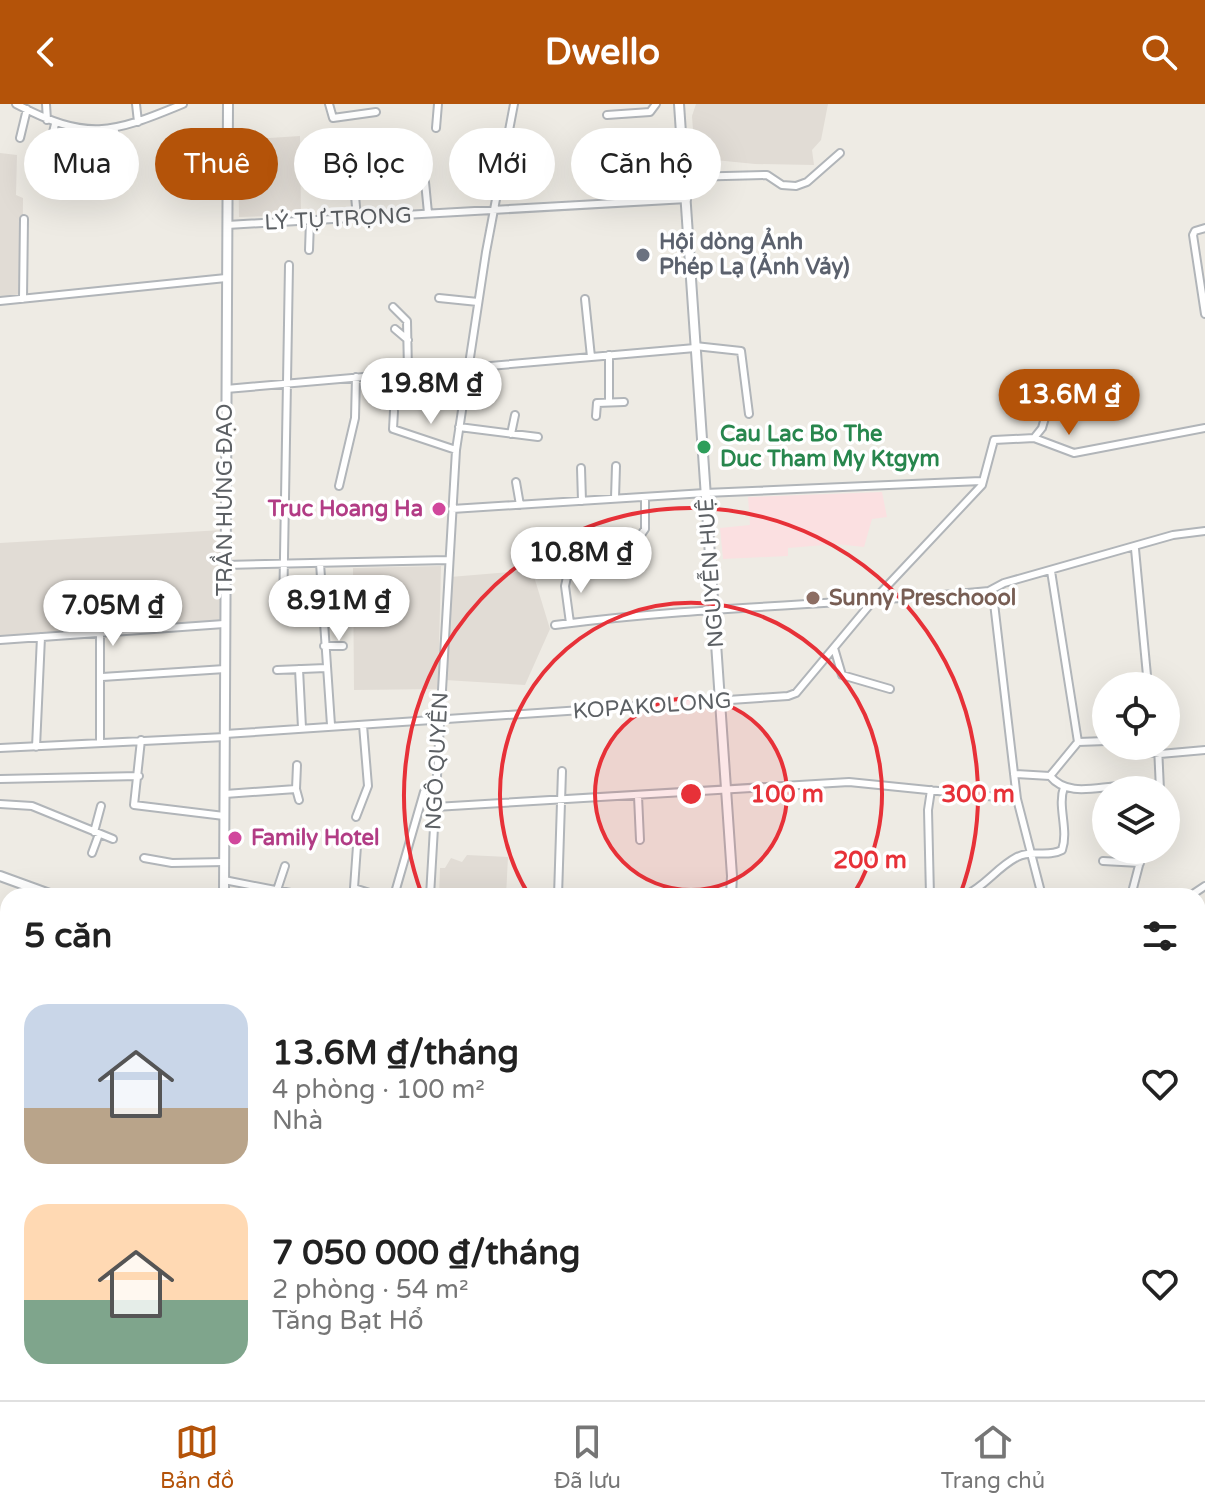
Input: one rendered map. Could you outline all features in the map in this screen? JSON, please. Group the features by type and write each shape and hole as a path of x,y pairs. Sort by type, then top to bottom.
{"street":[{"path":"16,104 55,124 73,128"},
{"path":"46,104 47,120"},
{"path":"136,104 138,122"},
{"path":"118,128 183,104"},
{"name":"TRẦN HƯNG ĐẠO","path":"224,888 228,104"},
{"path":"329,104 333,118 376,112"},
{"path":"436,128 438,104"},
{"name":"NGÔ QUYỀN","path":"430,888 456,450 467,367 514,104"},
{"path":"607,115 650,112 656,104"},
{"name":"NGUYỄN HUỆ","path":"680,106 682,128"},
{"path":"20,138 27,109"},
{"path":"54,128 55,124"},
{"path":"721,176 767,175 782,185 798,186 840,153"},
{"path":"355,200 357,218"},
{"path":"427,200 428,213"},
{"name":"LÝ TỰ TRỌNG","path":"227,225 670,200"},
{"name":"NGUYỄN HUỆ","path":"688,200 731,888"},
{"path":"23,299 24,219"},
{"path":"309,250 310,221"},
{"path":"1205,228 1195,231 1193,235 1205,314"},
{"path":"289,265 282,564 284,617 323,617"},
{"path":"0,301 226,278"},
{"path":"439,298 478,302"},
{"path":"585,299 591,357"},
{"path":"393,307 404,313 407,321 408,372"},
{"path":"395,329 408,340"},
{"path":"226,389 695,347 741,351 749,414"},
{"path":"609,355 609,402"},
{"path":"339,486 355,418 356,377"},
{"path":"596,416 597,403 624,402"},
{"path":"394,411 393,429 456,450"},
{"path":"1047,411 1042,428 1034,438 1074,453 1205,428"},
{"path":"511,434 515,415"},
{"path":"459,427 538,437"},
{"name":"KOPAKOLONG","path":"0,748 225,736 331,725 440,721 796,693 872,602 982,485 994,440 1034,438"},
{"path":"615,498 616,466"},
{"path":"581,468 582,501"},
{"path":"452,509 705,493 981,481"},
{"path":"516,482 520,505"},
{"path":"638,539 645,529 645,497"},
{"path":"555,625 713,609 872,602 989,591 1004,583 1135,549 1173,535 1205,531"},
{"path":"1135,549 1147,672"},
{"path":"225,565 448,560"},
{"path":"320,563 331,725"},
{"path":"569,568 565,586 570,623"},
{"path":"1050,776 1078,742 1051,571"},
{"path":"989,591 994,603 1017,799 1040,888"},
{"path":"0,640 224,624"},
{"path":"100,634 100,743"},
{"path":"36,747 41,637"},
{"path":"324,646 343,646"},
{"path":"834,648 842,675 890,689"},
{"path":"277,670 326,668"},
{"path":"102,677 225,669"},
{"path":"299,669 302,728"},
{"path":"356,817 359,800 368,786 363,725"},
{"path":"141,740 139,776 133,803 136,807 224,816"},
{"path":"1078,742 1092,742"},
{"path":"1180,750 1205,750"},
{"path":"297,765 299,800"},
{"path":"558,888 562,771"},
{"path":"1014,774 1050,776 1064,787 1092,786"},
{"path":"0,779 139,776"},
{"path":"396,888 424,792 436,782"},
{"path":"435,807 849,782 1017,799"},
{"path":"983,888 996,871 1030,852 1055,854 1062,850 1066,830 1061,804 1064,787"},
{"path":"225,794 296,789"},
{"path":"930,888 931,790"},
{"path":"638,796 640,840"},
{"path":"0,804 32,806 113,839"},
{"path":"92,853 101,806"},
{"path":"354,888 357,846"},
{"path":"144,858 172,863 224,862"},
{"path":"1133,888 1140,864"},
{"path":"278,888 285,866"},
{"path":"0,876 33,888"},
{"path":"224,880 266,888"}],"shaded area":[{"path":"696,104 828,104 821,140 812,150 814,165 721,161 721,128 693,128 692,116"},
{"path":"294,136 294,200 301,200 301,215 239,217 239,200 278,200 278,137"},
{"path":"0,153 17,155 16,195 23,198 22,294 0,297"},
{"path":"882,492 887,517 872,519 864,547 836,544 788,548 788,556 723,559 720,528 750,525 748,497"},
{"path":"222,530 224,620 0,636 0,543"},
{"path":"441,566 438,689 354,690 353,568"},
{"path":"532,570 550,629 525,685 445,680 450,577"},
{"path":"467,855 508,857 506,888 439,888 440,868 445,868 451,858 462,862"}],"place":[{"name":"Hội dòng Ảnh Phép Lạ (Ảnh Vảy)","path":"643,255"},
{"name":"Cau Lac Bo The Duc Tham My Ktgym","path":"704,447"},
{"name":"Truc Hoang Ha","path":"439,509"},
{"name":"Sunny Preschoool","path":"813,598"},
{"name":"Family Hotel","path":"235,838"}]}
